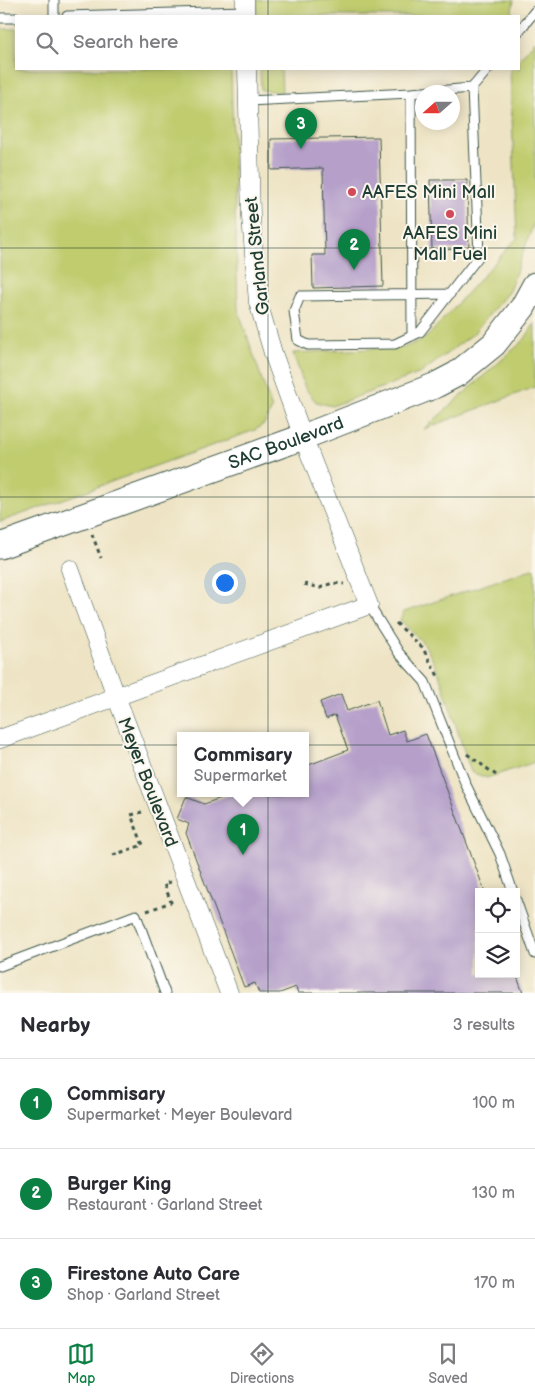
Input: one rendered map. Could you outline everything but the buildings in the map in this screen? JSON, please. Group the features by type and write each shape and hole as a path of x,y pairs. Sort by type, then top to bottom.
{"street":[{"name":"Garland Street","path":"247,70 251,217 258,302 273,353 303,437 369,605"},
{"name":"SAC Boulevard","path":"0,546 303,437 409,397 457,374 488,349 508,328 535,285"},
{"name":"Meyer Boulevard","path":"70,569 228,993"},
{"path":"0,739 369,605"}],"lane":[{"path":"54,0 54,15"},
{"path":"92,15 245,9"},
{"path":"520,30 535,11"},
{"path":"0,18 15,18"},
{"path":"450,294 300,296 294,311 298,340 308,345 395,344 420,332 450,294 478,256 472,88 487,70"},
{"path":"248,101 472,88"},
{"path":"411,93 412,336"},
{"path":"369,605 400,654 425,682 466,785 500,854 513,888"},
{"path":"520,911 535,954"},
{"path":"0,966 136,915 165,993"}],"path":[{"path":"91,531 101,558"},
{"path":"304,584 320,588 332,583 345,584 359,580"},
{"path":"392,615 396,622 405,628"},
{"path":"113,855 142,845 131,815 142,811 149,828 164,823"},
{"path":"136,915 171,902 164,884 184,876"}],"green space":[{"path":"257,0 514,0 511,15 257,15"},
{"path":"0,29 15,29 15,70 231,70 238,309 272,409 264,424 255,430 0,522"},
{"path":"535,41 535,220 509,291 473,334 421,373 332,406 316,402 305,388 293,353 406,347 427,337 517,238 510,70 520,70 520,58"},
{"path":"260,70 281,70 282,92 261,90"},
{"path":"535,323 535,387 424,429 524,340"},
{"path":"535,568 535,762 487,778 471,772 438,671 425,645 400,620 404,612"}],"place":[{"name":"Firestone Auto Care","path":"301,149"},
{"name":"AAFES Mini Mall","path":"352,192"},
{"name":"AAFES Mini Mall Fuel","path":"450,214"},
{"name":"Burger King","path":"354,270"},
{"name":"Commisary","path":"243,855"}]}
